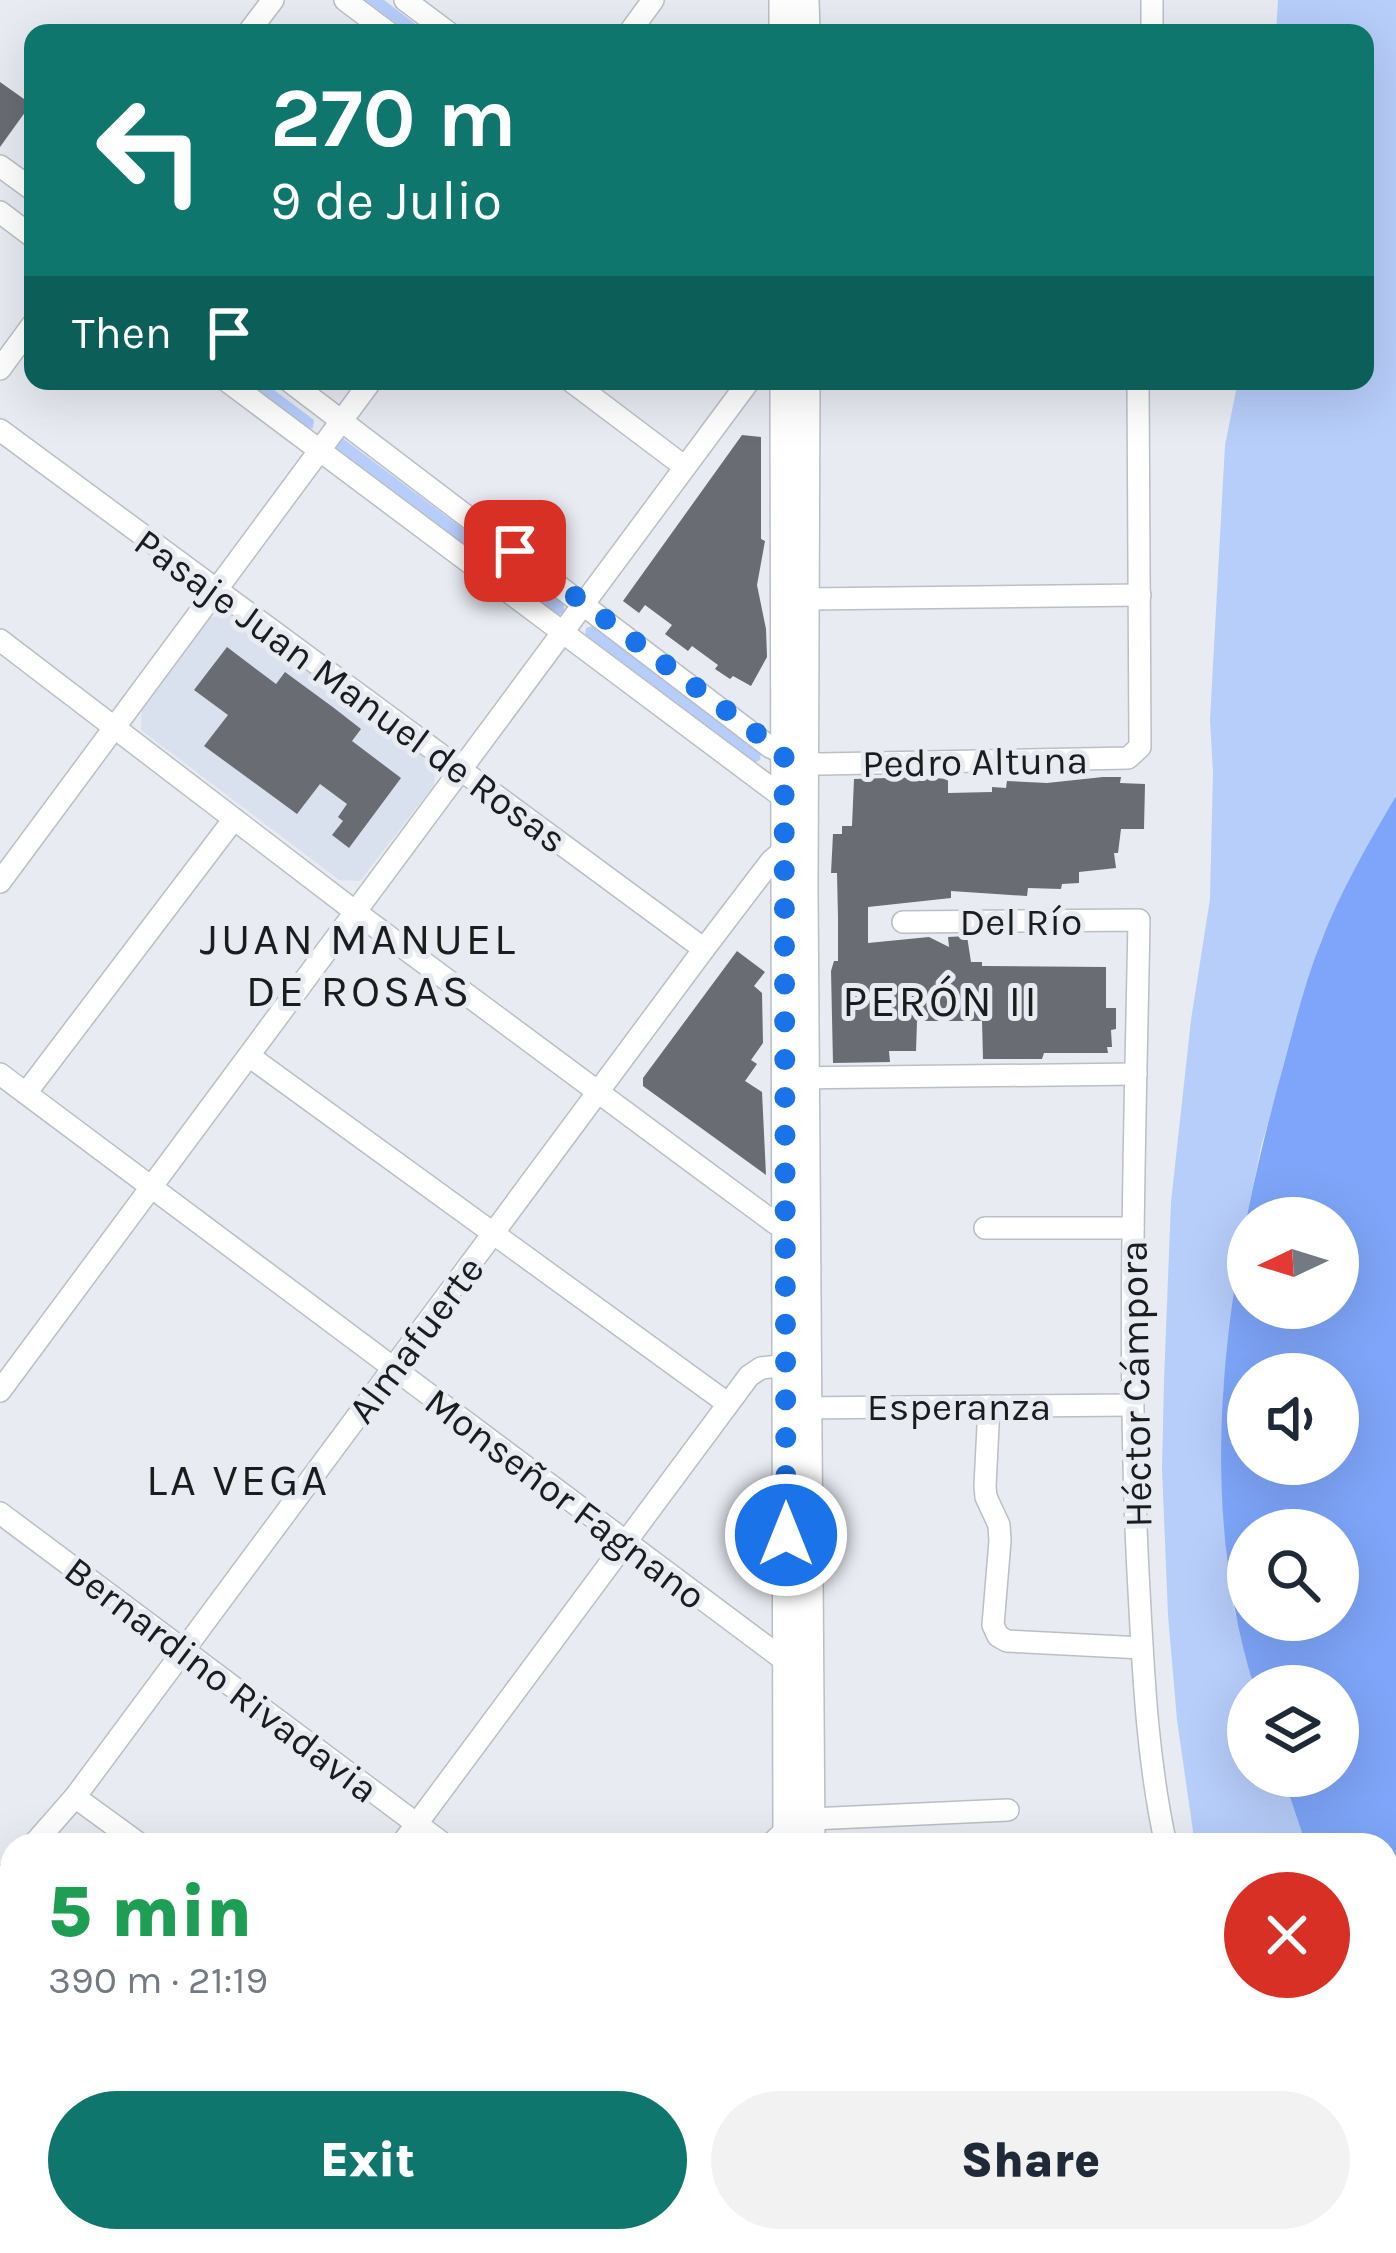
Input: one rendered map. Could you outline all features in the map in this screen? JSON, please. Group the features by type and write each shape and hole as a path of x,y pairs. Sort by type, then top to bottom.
{"main road":[{"path":"784,390 795,759 798,1408 793,1833"},
{"path":"795,850 784,792 795,759 808,599 806,390"},
{"path":"793,1833 787,1663 798,1408"}],"street":[{"path":"255,24 273,0"},
{"path":"345,0 377,24"},
{"path":"405,0 437,24"},
{"path":"0,212 24,230"},
{"path":"0,368 24,336"},
{"path":"238,390 776,792 784,792"},
{"path":"301,390 795,759"},
{"path":"0,882 364,390"},
{"path":"583,390 685,467"},
{"path":"0,1391 742,390"},
{"path":"808,599 1140,595 1138,390"},
{"name":"Pasaje Juan Manuel de Rosas","path":"0,430 704,949"},
{"name":"Pedro Altuna","path":"795,759 1128,758 1140,747 1140,595"},
{"path":"0,640 599,1092 797,1227"},
{"path":"26,1093 235,819"},
{"name":"Almafuerte","path":"44,1833 76,1797 704,949 795,850"},
{"name":"Del Río","path":"903,922 1139,920"},
{"name":"Héctor Cámpora","path":"1139,920 1132,1406 1149,1744 1164,1833"},
{"path":"249,1055 727,1402"},
{"name":"Monseñor Fagnano","path":"0,1074 787,1663"},
{"path":"796,1078 1136,1074"},
{"path":"985,1228 1133,1228"},
{"path":"409,1833 727,1402 761,1368 798,1364"},
{"path":"989,1406 986,1486 999,1525 993,1625 998,1636 1007,1641 1142,1648"},
{"name":"Esperanza","path":"798,1408 1132,1406"},
{"name":"Bernardino Rivadavia","path":"0,1514 428,1833"},
{"path":"76,1797 125,1833"},
{"path":"825,1833 1008,1810"}],"shaded area":[{"path":"365,0 384,0 415,24 397,24"},
{"path":"1278,0 1396,0 1396,796 1321,941 1261,1147 1251,1197 1227,1197 1230,1329 1223,1392 1223,1511 1227,1641 1242,1641 1249,1665 1227,1665 1227,1797 1290,1797 1302,1833 1193,1833 1168,1615 1164,1381 1171,1202 1210,899 1210,720 1225,445 1236,390 1374,390 1374,24 1277,24"},
{"path":"253,390 274,390 314,420 313,428 305,430"},
{"path":"341,437 563,604 565,612 556,616 334,447"},
{"path":"230,611 435,764 434,785 360,881 339,880 141,730 142,708 210,618"},
{"path":"592,626 761,752 760,760 752,764 585,635"}],"water":[{"path":"1396,796 1396,1833 1302,1833 1290,1797 1359,1797 1359,1665 1249,1665 1242,1641 1359,1641 1359,1509 1227,1509 1227,1552 1225,1537 1221,1460 1227,1355 1227,1485 1359,1485 1359,1353 1227,1353 1230,1329 1359,1329 1359,1197 1251,1197 1298,1012 1329,923"}],"building":[{"path":"0,82 24,99 24,114 0,147"},
{"path":"742,435 761,437 761,539 765,541 757,585 767,657 751,686 733,676 730,679 692,646 688,651 665,634 672,625 645,605 639,613 623,601"},
{"path":"227,647 276,684 285,672 334,708 361,729 352,741 401,778 349,848 332,835 343,821 338,817 347,804 320,784 297,814 204,746 228,715 194,690"},
{"path":"1121,777 1120,783 1145,784 1144,829 1121,829 1118,853 1114,853 1116,868 1079,872 1079,883 1062,884 1061,889 1028,888 1027,896 951,891 951,898 868,907 868,943 929,937 949,947 948,937 967,936 971,962 982,962 982,966 1106,967 1106,1008 1116,1008 1116,1029 1111,1030 1108,1053 983,1059 982,1021 917,1021 916,1051 889,1051 890,1062 833,1063 831,971 838,961 838,917 837,873 831,873 833,834 842,834 842,826 852,826 854,779 948,779 948,793 992,792 992,787 1006,788 1007,781"},
{"path":"737,951 765,972 754,986 762,993 763,1043 745,1081 762,1092 766,1175 643,1086 643,1078"}],"district":[{"name":"JUAN MANUEL DE ROSAS","path":"359,964"},
{"name":"PERÓN II","path":"941,1000"},
{"name":"LA VEGA","path":"238,1479"}],"route":[{"path":"515,551 784,754 786,1535"}]}
